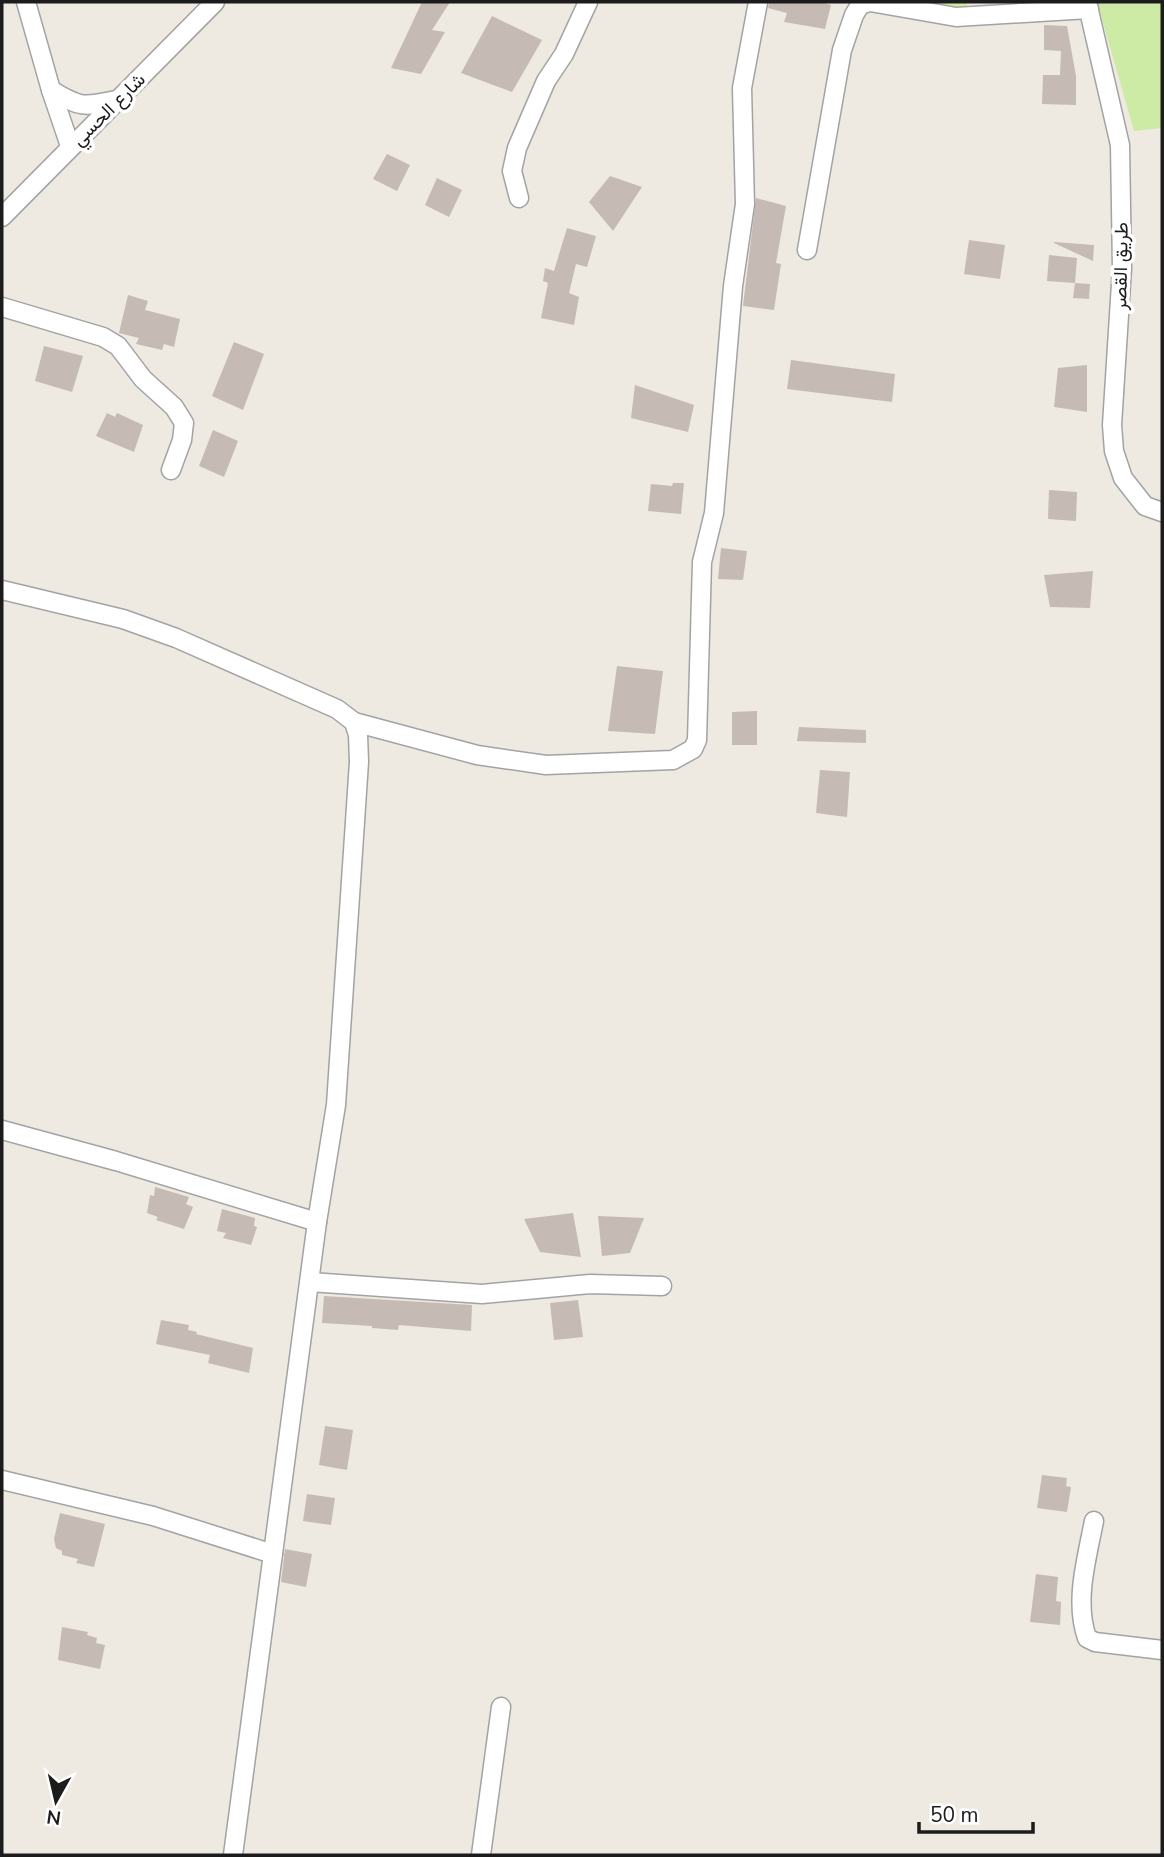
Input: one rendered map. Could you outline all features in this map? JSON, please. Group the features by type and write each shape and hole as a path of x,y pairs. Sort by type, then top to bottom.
{"street":[{"path":"26,2 70,146"},
{"name":"شارع الحسي","path":"2,216 215,2"},
{"path":"519,198 512,171 517,148 545,81 564,54 588,2"},
{"path":"2,590 124,619 176,638 337,709 354,722 477,755 546,765 673,760 693,749 697,740 702,562 714,513 733,286 745,204 742,88 758,2"},
{"path":"807,250 842,50 853,15 860,5 870,2 956,17 1088,5"},
{"name":"طريق القصر","path":"1088,5 1119,145 1122,268 1112,425 1114,451 1123,478 1144,506 1162,512"},
{"path":"51,90 75,104 91,105 117,100"},
{"path":"2,307 103,337 118,346 142,379 174,407 184,423 182,440 171,470"},
{"path":"233,1855 317,1222 336,1105 359,772 358,735 354,722"},
{"path":"2,1130 116,1161 317,1222"},
{"path":"310,1282 482,1294 590,1284 662,1286"},
{"path":"2,1480 153,1516 273,1554"},
{"path":"1094,1521 1083,1588 1082,1608 1087,1638 1095,1642 1162,1650"},
{"path":"481,1855 501,1707"}],"green space":[{"path":"878,2 967,2 966,16"},
{"path":"1097,2 1162,2 1162,128 1134,131"}],"building":[{"path":"422,2 450,2 432,30 445,32 421,74 391,68"},
{"path":"769,2 821,2 831,5 825,29 784,22 787,13 768,8"},
{"path":"492,16 542,40 512,92 461,73"},
{"path":"1044,25 1067,26 1076,76 1076,105 1042,104 1043,75 1060,75 1061,51 1044,50"},
{"path":"387,154 410,165 397,191 373,179"},
{"path":"610,176 642,187 613,231 589,202"},
{"path":"437,178 462,190 449,217 425,205"},
{"path":"756,198 786,206 776,263 781,264 774,310 743,306"},
{"path":"567,228 596,236 587,267 576,264 569,293 579,297 574,325 541,318 548,283 543,281 545,268 554,271"},
{"path":"969,240 1005,245 1000,279 964,274"},
{"path":"1054,243 1094,245 1093,261"},
{"path":"1049,255 1077,258 1075,283 1047,281"},
{"path":"1075,283 1090,284 1089,299 1073,298"},
{"path":"128,295 148,301 145,310 180,319 174,347 164,344 162,350 136,344 139,338 119,333"},
{"path":"234,342 264,354 243,410 212,396"},
{"path":"44,346 83,356 72,392 35,381"},
{"path":"791,360 895,374 892,402 787,389"},
{"path":"1087,365 1087,412 1054,407 1058,368"},
{"path":"635,385 694,405 688,432 631,418"},
{"path":"107,413 115,417 117,413 143,425 134,452 96,436"},
{"path":"213,430 238,441 224,477 199,466"},
{"path":"673,483 684,483 681,514 648,511 651,484 672,486"},
{"path":"1049,490 1077,492 1076,521 1048,519"},
{"path":"721,548 747,551 743,580 718,579"},
{"path":"1093,571 1090,608 1050,607 1044,575"},
{"path":"617,666 663,671 655,734 608,731"},
{"path":"757,711 757,745 732,745 732,712"},
{"path":"799,727 866,730 866,743 797,741"},
{"path":"820,770 850,772 847,817 816,813"},
{"path":"155,1187 189,1197 186,1204 193,1207 184,1229 156,1220 158,1217 147,1213 150,1195 154,1196"},
{"path":"222,1209 255,1218 254,1226 257,1227 251,1245 223,1238 226,1233 217,1231"},
{"path":"573,1213 581,1257 540,1252 524,1219"},
{"path":"598,1216 644,1218 630,1253 602,1256"},
{"path":"324,1296 472,1305 471,1331 399,1325 398,1330 322,1323"},
{"path":"578,1300 583,1337 554,1340 550,1303"},
{"path":"161,1320 189,1325 188,1330 197,1332 196,1334 253,1348 249,1373 208,1363 210,1355 156,1344"},
{"path":"325,1426 353,1430 347,1470 319,1465"},
{"path":"1042,1475 1067,1478 1066,1486 1071,1487 1067,1512 1037,1508"},
{"path":"307,1494 335,1498 331,1525 303,1521"},
{"path":"60,1513 105,1524 94,1567 76,1563 78,1559 62,1555 62,1551 56,1548 54,1539"},
{"path":"285,1549 312,1554 306,1587 281,1582"},
{"path":"1036,1574 1058,1577 1056,1601 1061,1602 1060,1625 1030,1622"},
{"path":"62,1627 88,1632 87,1635 97,1638 96,1643 105,1645 100,1669 58,1660"}]}
